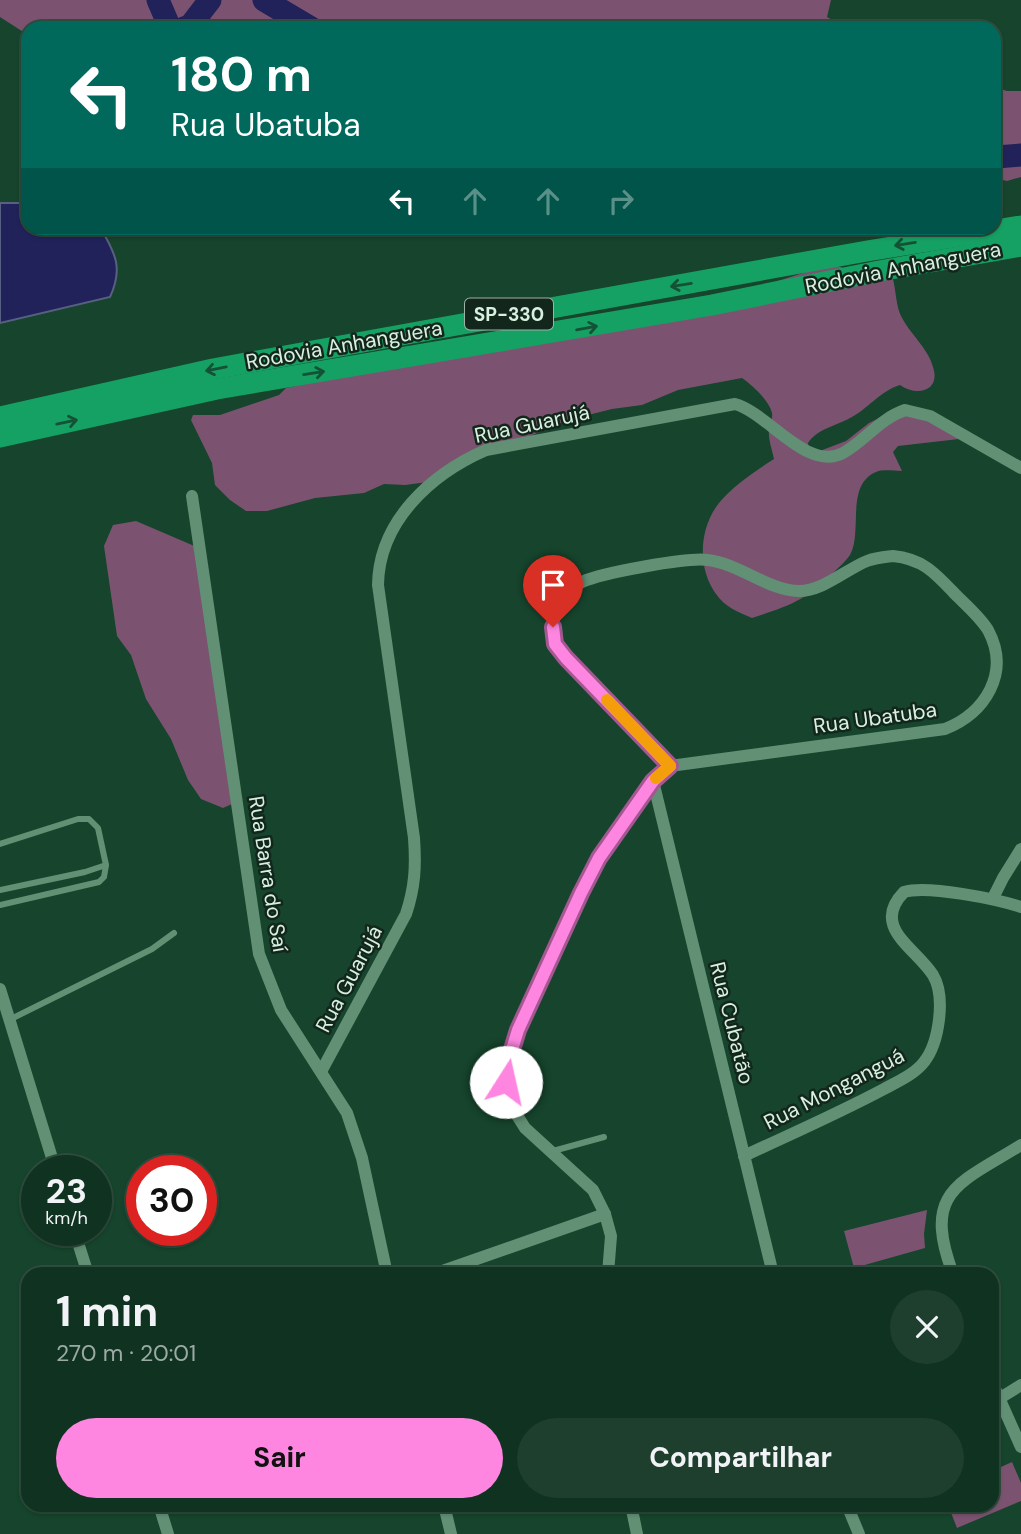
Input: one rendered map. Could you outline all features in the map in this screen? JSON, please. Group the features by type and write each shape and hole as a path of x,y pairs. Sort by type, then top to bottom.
{"highway":[{"name":"Rodovia Anhanguera","path":"1001,229 1021,226"},
{"name":"Rodovia Anhanguera","path":"0,417 239,364 966,235"},
{"name":"Rodovia Anhanguera","path":"0,437 217,389 616,322 1021,246"}],"street":[{"name":"Rua Guarujá","path":"322,1070 406,914 414,890 414,838 378,585 378,566 393,528 432,481 458,463 486,450 735,404 751,410 793,443 820,456 833,456 844,452 891,415 905,410 930,416 1021,468"},
{"name":"Rua Barra do Saí","path":"192,496 259,954 281,1010 322,1070 347,1113 362,1158 385,1267"},
{"name":"Rua Ubatuba","path":"893,556 911,558 938,576 988,630 996,673 990,691 978,709 961,723 945,729 670,766 555,644 554,618 567,595 580,582 689,559 726,564 784,590 802,591 818,586 869,560 893,556"},
{"path":"609,1267 611,1236 606,1214 593,1190 525,1128 513,1109 506,1082 518,1030 599,858 653,781 670,766"},
{"name":"Rua Cubatão","path":"653,781 771,1267"},
{"path":"993,898 1006,871 1021,849"},
{"name":"Rua Monganguá","path":"744,1156 846,1109 902,1079 924,1063 938,1028 939,994 933,975 892,924 892,913 904,892 917,889 993,898 1021,907"},
{"path":"0,989 51,1155"},
{"path":"951,1267 940,1227 943,1209 952,1191 1021,1145"},
{"path":"454,1267 606,1214"},
{"path":"79,1246 86,1267"},
{"path":"999,1399 1021,1385"},
{"path":"999,1408 1021,1447"},
{"path":"161,1512 168,1534"},
{"path":"446,1512 451,1534"},
{"path":"632,1512 637,1534"},
{"path":"850,1512 859,1534"}],"lane":[{"path":"0,844 78,819 89,819 98,828 106,865 104,877 99,882 0,905"},
{"path":"0,890 106,865"},
{"path":"9,1020 152,949 174,933"},
{"path":"551,1152 604,1137"}],"shaded area":[{"path":"0,0 831,0 827,17 834,21 21,21 21,30 0,17"},
{"path":"1001,89 1021,91 1021,177 1007,181 1001,180"},
{"path":"0,203 21,203 21,235 105,235 114,254 117,270 110,297 0,323"},
{"path":"836,265 862,276 893,279 901,316 927,354 935,375 934,382 926,390 913,391 900,385 886,391 845,421 816,434 808,443 809,450 817,452 846,441 869,423 889,413 923,415 959,439 898,446 893,452 902,471 876,472 867,478 861,487 856,510 854,545 847,559 806,595 787,606 752,618 732,609 720,599 710,584 703,560 707,524 719,503 738,485 774,459 769,437 772,415 770,408 760,393 742,378 678,390 642,405 568,420 523,439 489,448 428,482 384,484 364,493 315,498 267,511 246,511 215,485 212,463 191,420 193,415 220,415 279,395 286,388 762,286"},
{"path":"136,521 199,548 240,798 243,799 223,808 201,799 188,780 171,739 146,699 131,655 117,636 104,546 113,525"},
{"path":"927,1210 925,1248 858,1267 854,1267 844,1231"},
{"path":"1012,1462 1021,1483 1021,1501 999,1510 999,1468"},
{"path":"951,1512 995,1512 957,1528"}],"waterway":[{"path":"158,0 167,21"},
{"path":"194,21 210,0"},
{"path":"264,0 299,21"},
{"path":"1001,157 1021,155"}],"slow traffic":[{"path":"607,700 670,766 656,778"}],"route":[{"path":"506,1082 518,1030 599,858 653,781 670,766 566,658 555,644 553,627"}]}
